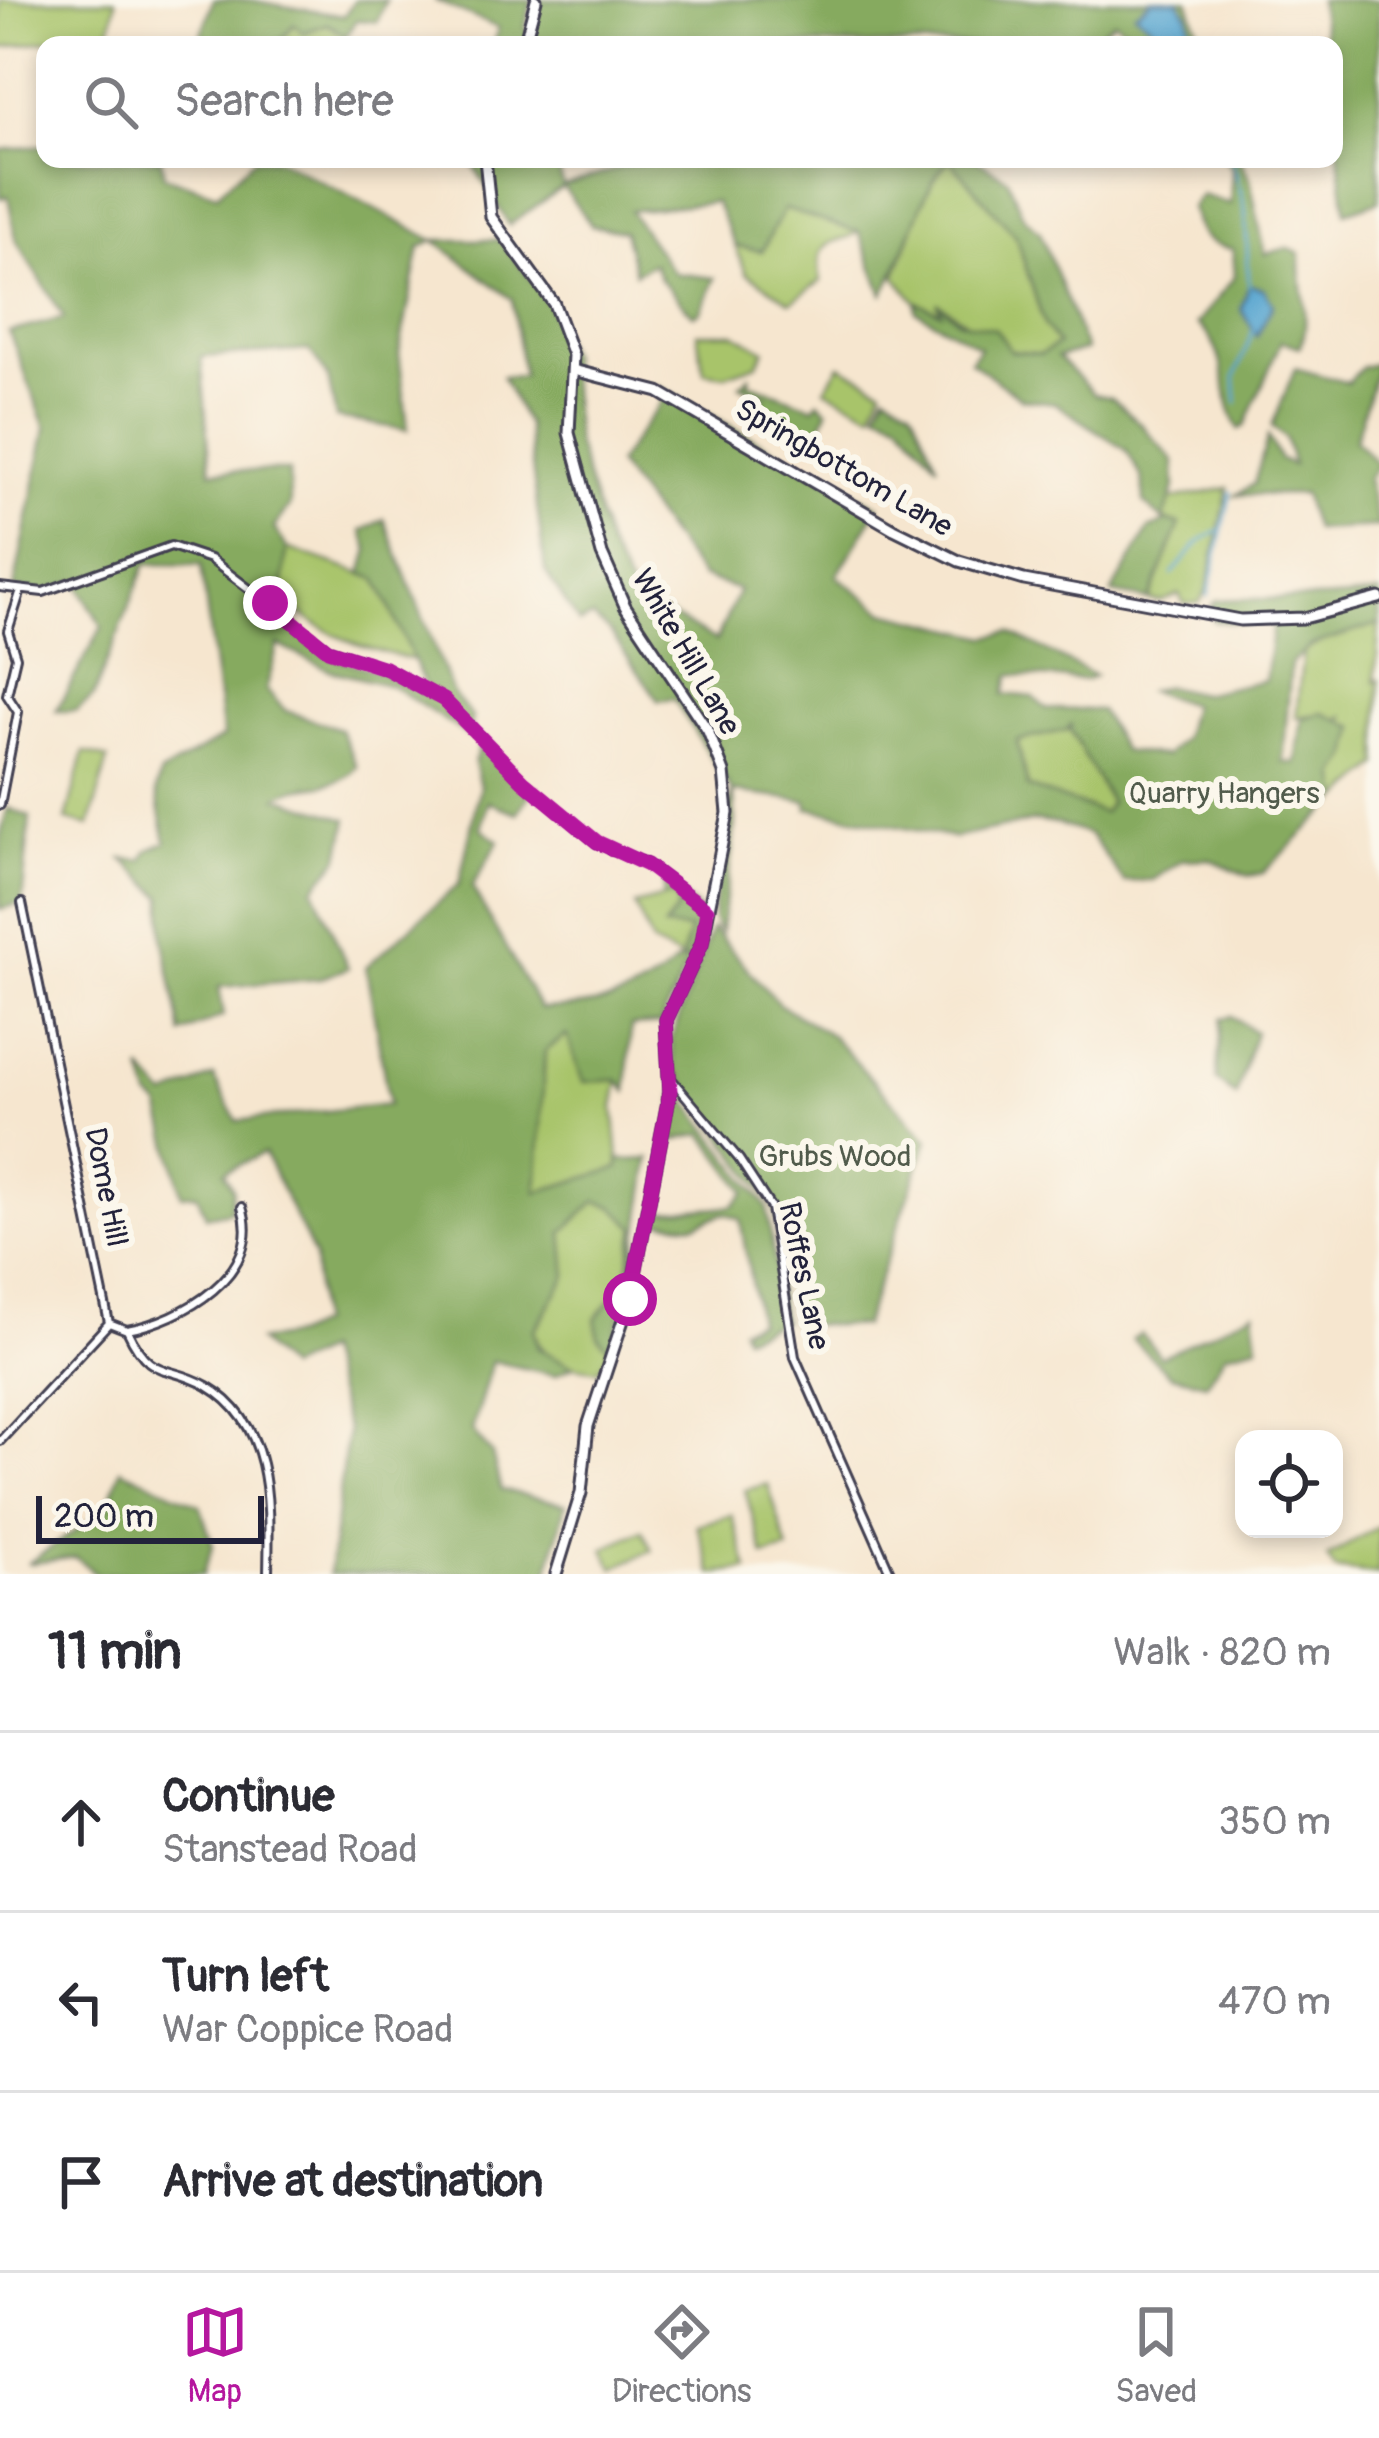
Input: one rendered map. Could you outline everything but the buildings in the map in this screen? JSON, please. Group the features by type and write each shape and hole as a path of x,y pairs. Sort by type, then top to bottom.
{"street":[{"path":"526,36 536,0"},
{"name":"White Hill Lane","path":"486,168 491,217 554,304 573,370 569,434 602,554 626,606 708,731 724,772 728,813 702,943 666,1020 668,1106 630,1299 588,1426 580,1499 556,1574"},
{"name":"Springbottom Lane","path":"573,370 659,392 894,529 959,561 1024,580 1240,620 1304,618 1379,598"},
{"path":"0,587 43,592 171,546 210,559 328,650 385,668 444,700 523,781 588,835 647,865 707,910"},
{"path":"0,805 18,712 7,695 16,658 8,631 22,590"},
{"name":"Dome Hill","path":"22,903 109,1323"},
{"name":"Roffes Lane","path":"668,1075 739,1159 771,1208 795,1357 890,1574"},
{"path":"0,1441 109,1323 127,1330 182,1311 225,1280 241,1259 242,1207"},
{"path":"127,1330 138,1354 154,1369 206,1385 256,1438 271,1500 268,1574"}],"green space":[{"path":"0,0 116,2 109,36 36,36 36,42 0,48"},
{"path":"213,0 249,0 344,16 354,0 386,0 377,22 356,20 346,36 328,24 303,33 294,24 284,36 201,36"},
{"path":"434,0 532,0 525,28 531,36 496,36 498,28"},
{"path":"541,0 1188,0 1201,36 1136,36 1114,21 1096,36 532,36"},
{"path":"1319,0 1379,0 1379,201 1346,212 1340,168 1343,36 1324,36"},
{"path":"294,24 328,24 346,36 284,36"},
{"path":"36,146 36,168 163,168 164,176 217,194 244,168 295,168 434,240 420,247 399,353 408,430 336,418 328,377 309,350 201,357 211,471 289,471 290,505 274,528 287,548 280,618 325,655 384,674 430,697 377,579 362,574 369,549 362,531 384,519 453,694 472,717 469,736 392,686 332,671 278,645 266,690 286,711 340,729 357,767 338,781 277,797 348,819 340,857 314,888 348,968 319,979 219,987 224,1015 182,1034 163,936 163,897 123,859 143,860 147,851 166,842 156,791 160,774 223,737 201,565 146,564 93,697 76,711 56,711 102,627 76,581 43,592 14,588 46,428 9,332 64,318 16,240 8,196 0,198 0,150"},
{"path":"475,168 558,168 563,186 620,168 943,168 883,294 859,232 784,209 762,251 735,246 715,202 630,211 674,273 715,278 700,313 693,315 660,279 653,263 635,273 624,231 592,226 563,187 509,225"},
{"path":"957,168 990,168 1008,179 1023,216 1040,232 1086,350 1058,357 1094,394 1112,398 1174,461 1175,488 1163,520 1144,503 1142,478 1126,450 1055,403 1022,399 970,361 980,347 916,311 916,302 941,312 937,302 960,321 996,329 1011,351 1041,354 1058,344 1044,324 1016,236"},
{"path":"958,168 1016,236 1044,324 1058,344 1041,354 1010,351 940,304 942,313 916,302 895,276 925,197 941,169"},
{"path":"1244,168 1250,179 1265,254 1287,248 1300,254 1305,314 1300,347 1281,341 1245,426 1239,429 1215,348 1197,324 1235,276 1233,249 1204,237 1191,207 1201,195 1230,204 1232,170"},
{"path":"784,208 859,232 823,249 821,281 791,302 746,273 735,246 762,250"},
{"name":"Quarry Hangers","path":"434,240 500,240 546,298 568,354 576,443 608,547 634,595 716,641 739,590 701,577 617,464 662,401 657,386 879,506 837,576 885,612 988,637 1010,632 1095,676 1087,680 1010,675 1004,694 1033,697 1046,709 1100,710 1123,751 1165,756 1183,738 1191,705 1149,691 1165,686 1201,694 1265,680 1273,625 1214,621 1211,606 1217,600 1379,593 1379,624 1311,645 1291,664 1283,762 1296,763 1302,718 1323,713 1356,727 1350,755 1337,775 1341,797 1263,873 1248,876 1209,859 1182,860 1153,880 1124,882 1090,835 1058,824 1035,821 953,838 808,808 807,801 733,792 733,842 721,932 713,920 714,905 732,791 674,699 659,701 610,632 593,617 579,623 545,571 527,425 502,377 523,376 512,299","holes":["1072,723 1070,729 1110,802 1103,813 1028,787 1017,741 1067,730"]},
{"path":"697,333 734,333 765,350 757,364 725,375 704,372"},
{"path":"1378,363 1355,440 1378,465 1367,479 1379,527 1314,530 1303,494 1236,495 1254,484 1268,436 1280,460 1293,465 1285,438 1272,426 1295,368 1348,383 1362,367"},
{"path":"840,365 883,388 872,413 825,389"},
{"path":"750,376 750,383 814,407 818,401 828,410 820,430 773,424 756,408 766,396 740,385"},
{"path":"886,392 912,408 938,465 900,420 877,411"},
{"path":"1228,488 1207,590 1199,603 1184,604 1179,594 1161,602 1149,600 1179,524 1163,520 1168,500"},
{"path":"1168,521 1180,524 1149,600 1112,593 1149,529"},
{"path":"287,548 377,579 414,660 342,638 295,609 281,596"},
{"path":"1379,624 1375,682 1379,680 1379,765 1254,876 1345,715 1338,720 1323,714 1296,717 1303,652 1331,636"},
{"path":"1070,729 1110,803 1102,814 1028,787 1017,740"},
{"path":"479,747 532,793 517,813 488,802 481,828 499,841 472,887 540,1009 614,999 685,961 682,954 690,930 664,927 678,908 675,895 663,898 664,883 702,912 695,947 660,1024 631,1026 627,1091 618,1080 583,1082 567,1035 545,1051 537,1192 619,1168 619,1160 650,1159 630,1289 610,1349 598,1337 596,1318 626,1281 636,1228 614,1207 596,1201 563,1232 567,1276 534,1330 538,1348 573,1366 555,1375 492,1361 472,1431 492,1454 501,1490 566,1504 548,1574 329,1574 347,1431 324,1351 287,1369 258,1341 293,1336 318,1324 314,1256 264,1153 224,1172 233,1189 230,1211 206,1216 197,1194 182,1195 160,1106 150,1098 142,1070 166,1097 213,1076 237,1121 389,1104 366,967 459,884 480,786 474,763"},
{"path":"84,752 108,759 90,826 66,820"},
{"path":"8,808 30,817 22,903 0,909 0,837"},
{"path":"675,894 678,908 665,927 691,929 682,954 686,961 652,944 635,905"},
{"name":"Grubs Wood","path":"712,928 779,1004 832,1036 928,1140 863,1326 793,1324 774,1207 675,1070 671,1039"},
{"path":"1232,1016 1255,1032 1236,1096 1216,1080 1222,1019"},
{"path":"567,1035 619,1080 614,1107 620,1168 536,1193 545,1051"},
{"path":"681,1093 767,1207 783,1321 744,1336 741,1328 758,1321 740,1219 725,1213 694,1225 657,1221 655,1212 733,1206 746,1192 703,1134 671,1141 675,1094"},
{"path":"596,1201 614,1207 636,1228 626,1281 596,1318 610,1349 599,1370 550,1356 534,1330 558,1284 564,1257 562,1232"},
{"path":"1254,1311 1258,1345 1226,1353 1206,1383 1170,1375 1132,1339 1141,1334 1161,1357"},
{"path":"121,1469 200,1505 213,1546 203,1574 96,1574 76,1557 27,1564 107,1509"},
{"path":"768,1484 788,1550 764,1556 745,1490"},
{"path":"732,1515 748,1569 712,1574 697,1525"},
{"path":"1379,1526 1379,1574 1335,1569 1327,1557"},
{"path":"642,1530 652,1550 614,1568 604,1549"}],"water":[{"path":"1152,0 1178,0 1188,15 1192,36 1157,36 1135,13"},
{"path":"1249,285 1264,289 1273,304 1257,336 1241,309"}],"waterway":[{"path":"1234,168 1245,208 1249,286"},
{"path":"1237,403 1235,377 1253,331"},
{"path":"1208,596 1231,492"},
{"path":"1172,574 1201,540 1219,531"}],"route":[{"path":"270,603 328,650 385,668 444,700 523,781 578,827 597,842 647,865 707,910 702,943 666,1020 670,1092 630,1299"}]}
